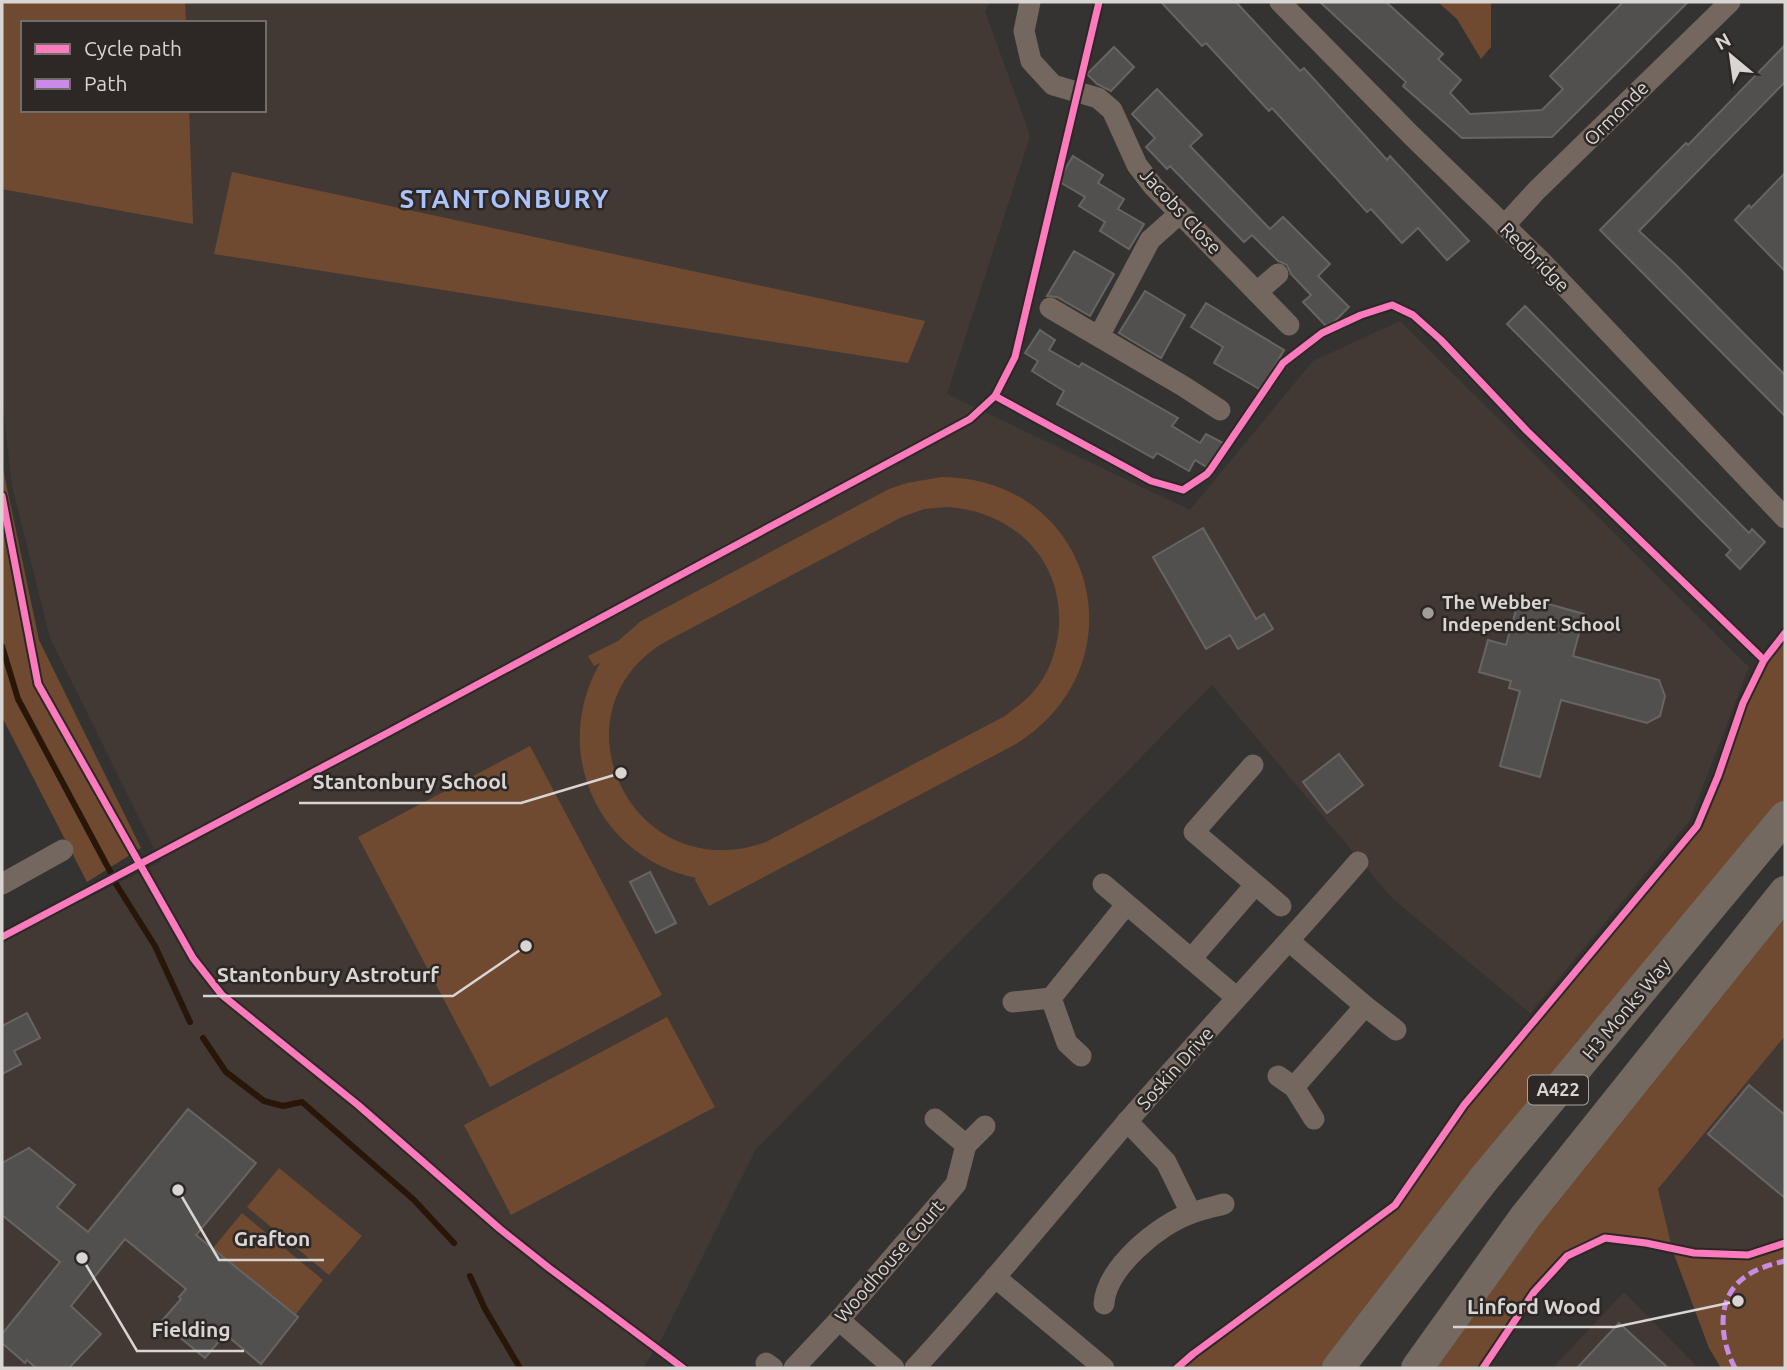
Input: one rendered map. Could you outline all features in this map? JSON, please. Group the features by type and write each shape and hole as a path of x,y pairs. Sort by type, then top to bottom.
{"main road":[{"name":"H3 Monks Way","path":"1338,1368 1483,1180 1785,817"},
{"name":"A422","path":"1417,1368 1525,1217 1785,892"}],"street":[{"name":"Jacobs Close","path":"1030,2 1024,31 1031,61 1053,85 1098,98 1112,110 1137,164 1153,186 1289,325"},
{"name":"Redbridge","path":"1280,2 1412,136 1542,262 1785,517"},
{"name":"Ormonde","path":"1504,226 1536,191 1730,2"},
{"path":"1099,336 1150,240 1179,214"},
{"path":"1257,292 1278,274"},
{"path":"1050,308 1099,336 1186,379 1220,410"},
{"path":"1253,765 1194,832 1281,906"},
{"path":"2,884 63,850"},
{"name":"Soskin Drive","path":"915,1368 996,1277 1127,1121 1358,862"},
{"path":"1103,884 1237,999"},
{"path":"1191,959 1255,885"},
{"path":"1013,1002 1051,998 1126,905"},
{"path":"1289,941 1396,1030"},
{"path":"1051,998 1067,1043 1081,1056"},
{"path":"1314,1119 1286,1081 1365,1006"},
{"path":"935,1119 966,1145 985,1126"},
{"path":"1127,1121 1166,1162 1191,1213"},
{"name":"Woodhouse Court","path":"794,1368 956,1184 966,1145"},
{"path":"1100,1298 1122,1263 1142,1244 1171,1223 1191,1213 1224,1204"},
{"path":"996,1277 1104,1368"},
{"path":"839,1320 894,1368"}],"shaded area":[{"path":"2,2 990,2 985,11 1030,136 947,394 1190,510 1313,361 1400,321 1749,667 1690,820 1530,1013 1392,898 1212,685 756,1149 662,1338 643,1368 2,1368 2,940 161,862 50,638 12,486 2,395"},
{"path":"2,2 185,2 186,21 21,21 21,112 189,112 193,224 2,189"},
{"path":"1438,2 1491,2 1491,47 1481,59 1457,19"},
{"path":"232,172 925,321 908,363 214,254"},
{"path":"2,464 39,640 141,848 87,882 2,717"},
{"path":"942,477 994,485 1035,508 1066,541 1084,580 1089,624 1080,668 1056,709 1016,744 709,906 696,878 661,866 632,848 609,824 592,796 582,764 580,731 586,697 600,663 594,666 588,656 618,641 641,621 889,489","holes":["947,507 993,518 1029,543 1043,560 1052,580 1058,602 1059,627 1056,644 1044,677 1028,698 1005,716 766,842 719,850 678,841 645,819 622,787 610,750 612,711 629,674 663,643 902,517 924,509"]},
{"path":"1785,633 1785,817 1329,1368 1177,1368 1395,1205 1464,1105 1697,826 1718,776 1743,703 1764,660"},
{"path":"530,746 662,995 490,1087 358,837"},
{"path":"1785,892 1785,1036 1658,1189 1672,1248 1694,1253 1748,1255 1785,1243 1785,1368 1721,1368 1709,1348 1672,1249 1605,1238 1567,1256 1534,1292 1483,1368 1417,1368"},
{"path":"667,1017 715,1107 511,1215 464,1125"},
{"path":"1785,1036 1785,1243 1748,1255 1694,1253 1672,1248 1658,1189"},
{"path":"279,1168 362,1236 329,1275 247,1207"},
{"path":"242,1213 323,1280 296,1314 213,1248"},
{"path":"1624,1292 1698,1368 1553,1368"}],"building":[{"path":"1161,2 1236,2 1300,71 1304,68 1387,160 1390,156 1469,241 1447,260 1418,228 1402,243 1371,209 1367,212 1272,108 1269,111 1206,43 1202,46"},
{"path":"1320,2 1386,2 1443,54 1438,59 1461,80 1450,93 1470,114 1542,110 1563,89 1550,76 1623,2 1688,2 1552,137 1462,138 1403,86 1406,82"},
{"path":"1785,45 1785,82 1639,231 1785,375 1785,416 1600,230 1686,143 1688,145"},
{"path":"1114,47 1134,67 1111,91 1097,84 1087,74"},
{"path":"1157,89 1202,135 1190,146 1270,229 1283,217 1330,264 1318,276 1349,307 1328,328 1303,302 1311,295 1291,274 1287,265 1278,261 1252,235 1244,242 1170,166 1167,169 1146,147 1155,138 1132,114"},
{"path":"1073,156 1103,175 1098,183 1124,199 1118,209 1144,224 1129,249 1100,231 1105,222 1079,206 1085,197 1058,181"},
{"path":"1785,173 1785,271 1735,220 1749,205 1751,208"},
{"path":"1074,251 1114,274 1090,316 1057,297 1047,296"},
{"path":"1145,291 1185,315 1161,358 1119,333"},
{"path":"1206,303 1284,350 1261,390 1214,363 1223,347 1191,327"},
{"path":"1525,306 1749,533 1752,529 1765,542 1740,569 1726,555 1731,550 1507,324"},
{"path":"1040,330 1055,340 1049,350 1079,367 1082,363 1178,418 1172,426 1200,443 1206,434 1223,443 1208,468 1195,460 1189,471 1157,453 1153,458 1057,404 1064,391 1032,371 1038,361 1025,353"},
{"path":"1203,528 1256,619 1264,614 1273,629 1238,649 1230,635 1206,649 1153,557"},
{"path":"1520,596 1584,614 1573,656 1659,680 1665,696 1660,716 1647,723 1561,700 1540,777 1500,766 1520,691 1509,688 1511,681 1479,672 1488,640 1506,645"},
{"path":"1339,754 1363,785 1327,813 1303,782"},
{"path":"650,872 676,923 656,933 630,882"},
{"path":"27,1013 40,1038 14,1051 21,1064 2,1074 2,1026"},
{"path":"1749,1085 1785,1115 1785,1198 1708,1134"},
{"path":"188,1109 256,1163 196,1235 298,1317 261,1364 225,1334 205,1358 161,1322 186,1289 125,1239 71,1306 101,1334 69,1368 36,1368 27,1360 25,1363 2,1343 2,1334 60,1262 2,1215 2,1163 29,1148 75,1185 57,1207 88,1232"},
{"path":"1619,1323 1668,1368 1577,1368"}],"waterway":[{"path":"2,646 18,699 111,873"},
{"path":"116,884 155,946 190,1022"},
{"path":"203,1038 226,1072 264,1101 283,1106 302,1102 414,1200 454,1243"},
{"path":"470,1276 485,1309 520,1368"}],"marked path":[{"path":"1735,1368 1727,1348 1723,1326 1723,1315 1730,1294 1736,1285 1752,1272 1785,1261"}],"cycle path":[{"path":"2,937 970,419 995,396 1015,357 1099,2"},
{"path":"995,396 1151,481 1183,490 1211,469 1283,363 1322,333 1361,315 1392,305 1413,315 1441,340 1527,431 1764,660"},
{"path":"2,496 38,684 193,958 222,995 358,1105 500,1229 683,1368"},
{"path":"1177,1368 1395,1205 1464,1105 1697,826 1718,776 1743,703 1764,660 1785,633"},
{"path":"1483,1368 1534,1292 1567,1256 1605,1238 1694,1253 1748,1255 1785,1243"}],"place":[{"name":"The Webber Independent School","path":"1428,613"},
{"name":"Stantonbury School","path":"621,773"},
{"name":"Stantonbury Astroturf","path":"526,946"},
{"name":"Grafton","path":"178,1190"},
{"name":"Fielding","path":"82,1258"},
{"name":"Linford Wood","path":"1738,1301"}],"district":[{"name":"STANTONBURY","path":"505,199"}]}
